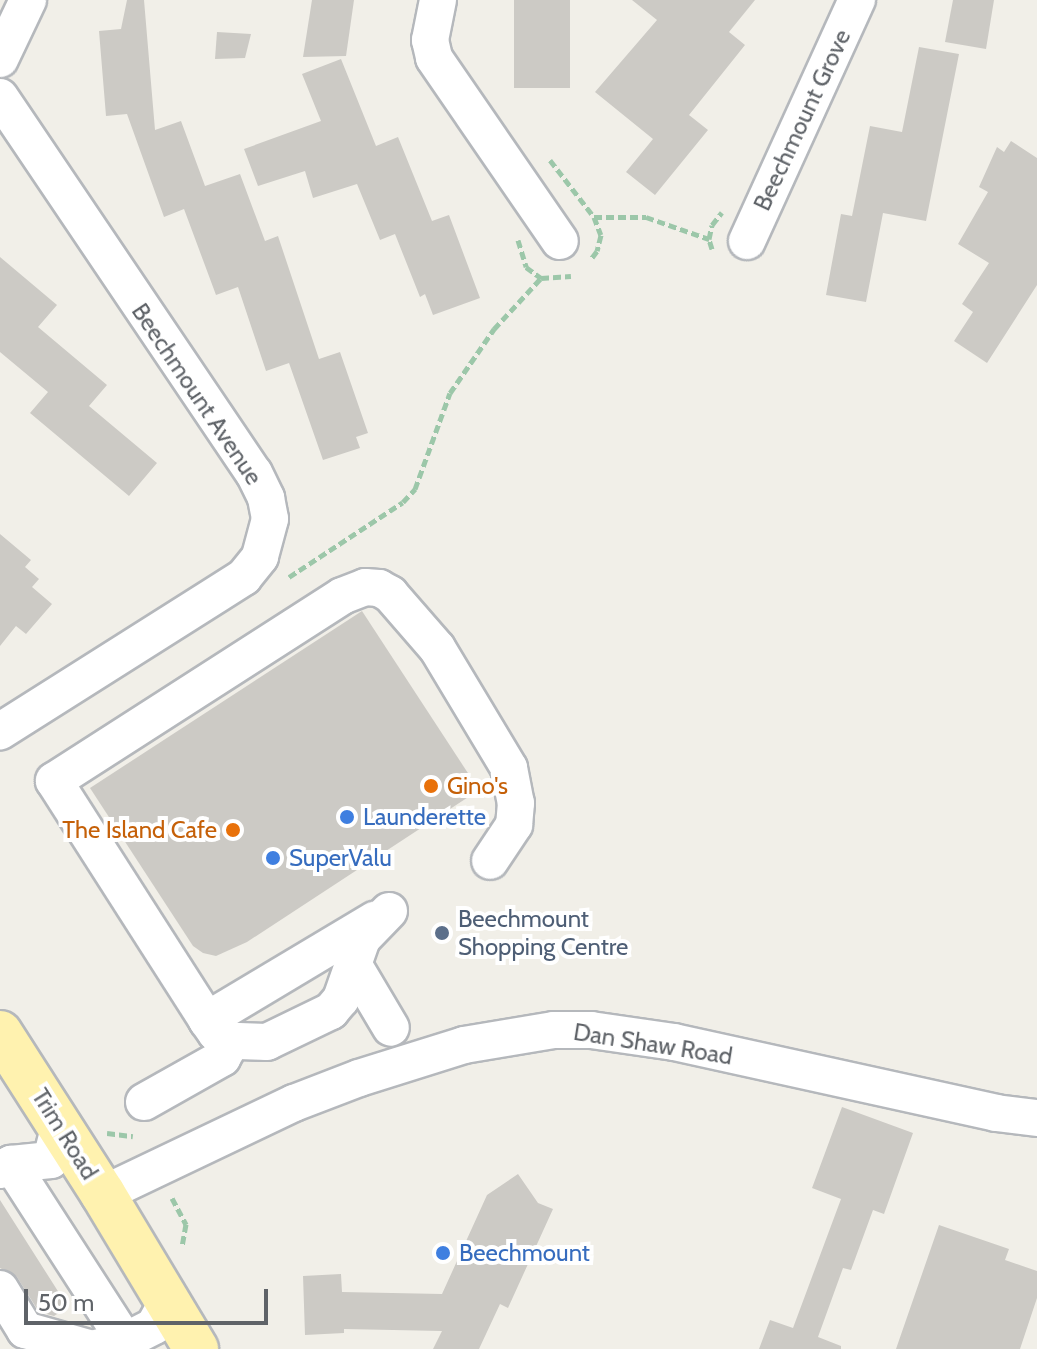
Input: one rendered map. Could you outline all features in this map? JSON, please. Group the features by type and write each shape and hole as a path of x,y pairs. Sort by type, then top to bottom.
{"main road":[{"name":"Trim Road","path":"0,1033 103,1194 196,1349"}],"street":[{"path":"0,59 28,0"},
{"path":"438,0 430,40 434,58 560,241"},
{"name":"Beechmount Grove","path":"747,241 857,0"},
{"name":"Beechmount Avenue","path":"0,97 254,473 270,519 260,557 244,577 0,731"},
{"path":"144,1102 222,1058 220,1031 54,781 342,596 365,587 379,588 390,594 437,648 504,756 514,780 514,825 490,861"},
{"path":"389,911 362,939 341,999 331,1011 267,1042 220,1031 389,911"},
{"path":"353,964 391,1028"},
{"name":"Dan Shaw Road","path":"103,1194 294,1103 359,1078 464,1045 554,1030 591,1030 674,1042 996,1113 1037,1118"},
{"path":"60,1125 51,1160 6,1167 125,1341"},
{"path":"0,1289 35,1342 92,1349 125,1341 154,1326 168,1301"}],"path":[{"path":"594,217 646,217 709,239"},
{"path":"106,1133 137,1137 142,1144"},
{"path":"178,1208 186,1224 181,1244 184,1252"}],"building":[{"path":"127,0 144,0 155,130 181,121 205,186 240,174 265,241 278,236 319,359 340,352 368,433 356,437 360,448 323,460 289,363 266,371 238,287 216,295 184,209 164,217 127,114 106,116 99,31 121,29"},
{"path":"312,0 354,0 346,56 303,57"},
{"path":"514,0 570,0 570,88 514,88"},
{"path":"632,0 755,0 729,32 745,45 689,115 708,130 655,195 626,172 653,139 595,92 657,20"},
{"path":"953,0 994,0 986,49 945,42"},
{"path":"217,32 251,34 245,58 215,59"},
{"path":"919,47 959,54 926,221 883,213 866,302 826,295 841,214 852,216 870,126 902,132"},
{"path":"341,59 376,146 398,137 432,221 449,215 480,298 433,315 425,294 420,297 395,234 380,240 357,184 313,198 305,171 258,186 244,149 321,121 302,74"},
{"path":"1011,141 1037,158 1037,285 987,363 954,341 973,312 962,304 989,263 958,244 988,192 979,187 997,147 1004,152"},
{"path":"0,257 57,305 38,327 107,385 89,406 157,463 129,496 30,413 48,392 0,352"},
{"path":"0,534 31,560 25,567 39,579 32,587 52,604 26,634 16,626 0,646"},
{"path":"362,611 479,790 247,942 216,956 203,953 193,946 90,788"},
{"path":"842,1107 913,1133 884,1214 873,1210 851,1270 843,1268 818,1337 841,1346 841,1349 759,1349 770,1320 793,1328 841,1199 812,1188"},
{"path":"518,1174 538,1203 553,1209 508,1308 500,1304 479,1349 433,1349 442,1331 344,1329 344,1333 305,1335 303,1276 341,1274 342,1292 442,1294 487,1195"},
{"path":"0,1200 68,1307 54,1316 39,1312 17,1277 0,1268"},
{"path":"939,1225 1009,1249 1005,1260 1037,1271 1037,1298 1020,1349 896,1349"}],"place":[{"name":"Gino's","path":"431,786"},
{"name":"Launderette","path":"347,817"},
{"name":"The Island Cafe","path":"233,830"},
{"name":"SuperValu","path":"273,858"},
{"name":"Beechmount Shopping Centre","path":"442,933"},
{"name":"Beechmount","path":"443,1253"}]}
